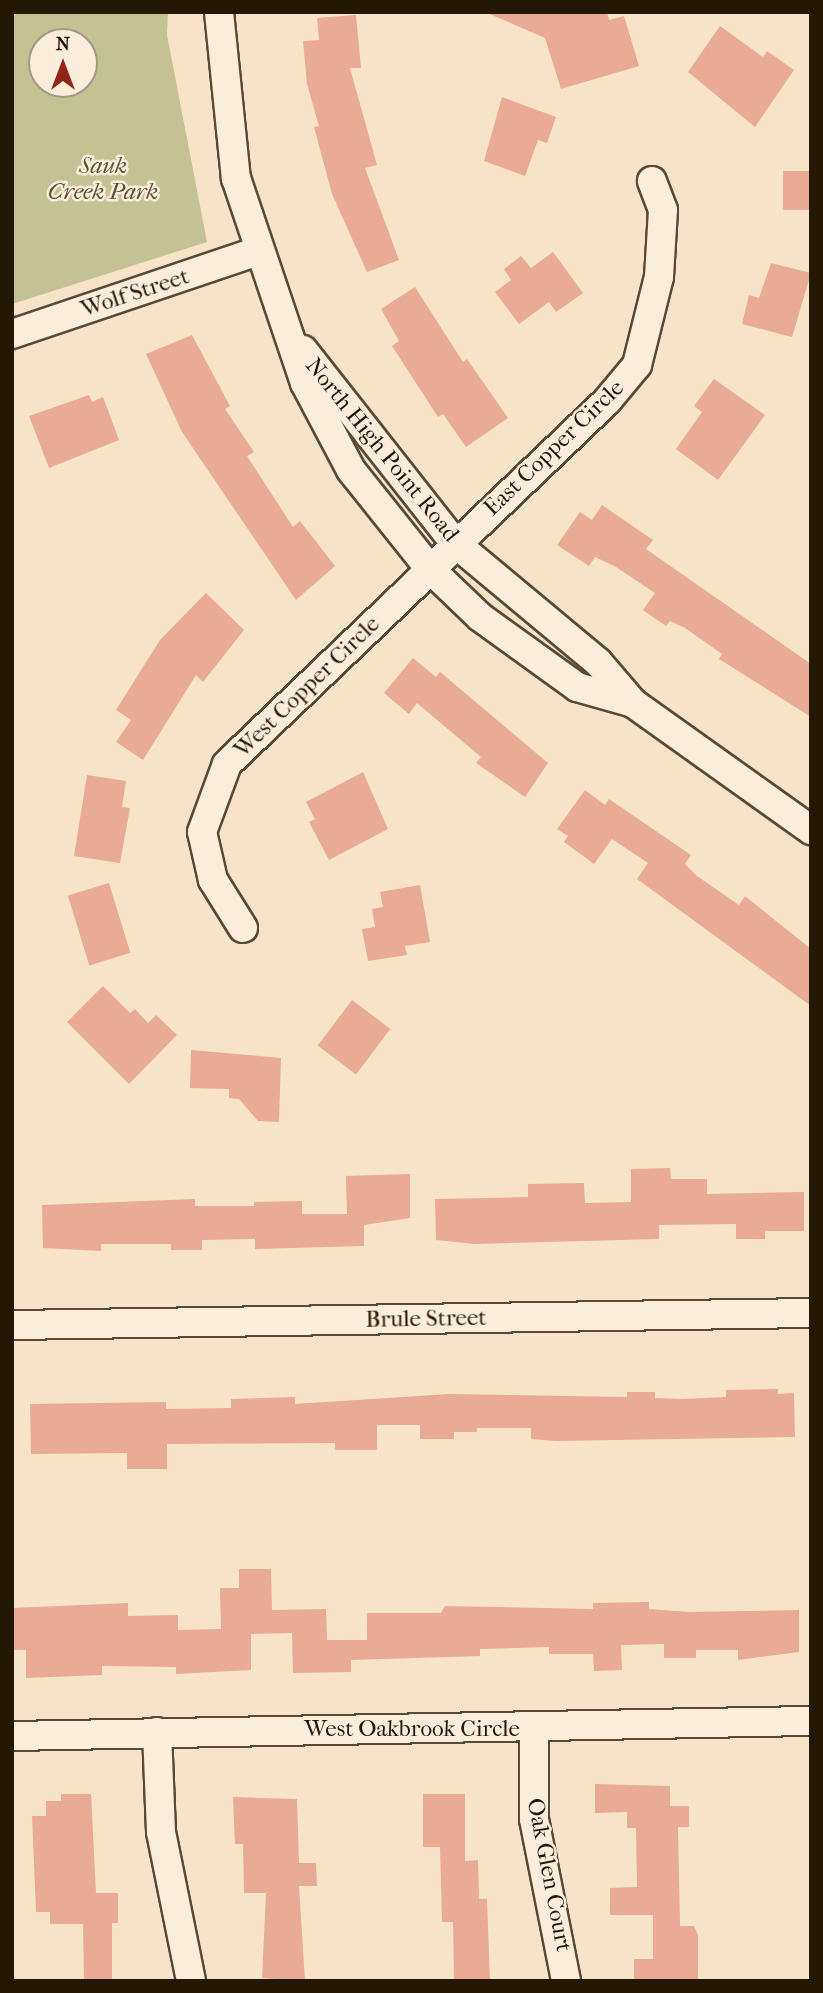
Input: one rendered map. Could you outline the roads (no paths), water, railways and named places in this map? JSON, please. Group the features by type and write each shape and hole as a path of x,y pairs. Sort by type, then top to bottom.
{"street":[{"name":"North High Point Road","path":"219,12 236,178 258,251 290,334 305,383 351,470 430,569 480,617 577,687 633,704"},
{"name":"East Copper Circle","path":"455,543 607,401 637,365 659,277 663,210 652,181"},
{"name":"Wolf Street","path":"12,334 258,251"},
{"name":"North High Point Road","path":"290,334 455,543 598,662 633,704 811,830"},
{"name":"West Copper Circle","path":"243,928 213,880 202,832 227,764 455,543"},
{"name":"Brule Street","path":"12,1325 811,1313"},
{"name":"West Oakbrook Circle","path":"12,1736 811,1721"},
{"name":"Oak Glen Court","path":"534,1728 534,1819 566,1981"},
{"path":"157,1732 161,1832 191,1981"}],"park label":[{"name":"Sauk Creek Park","path":"103,179"}]}
